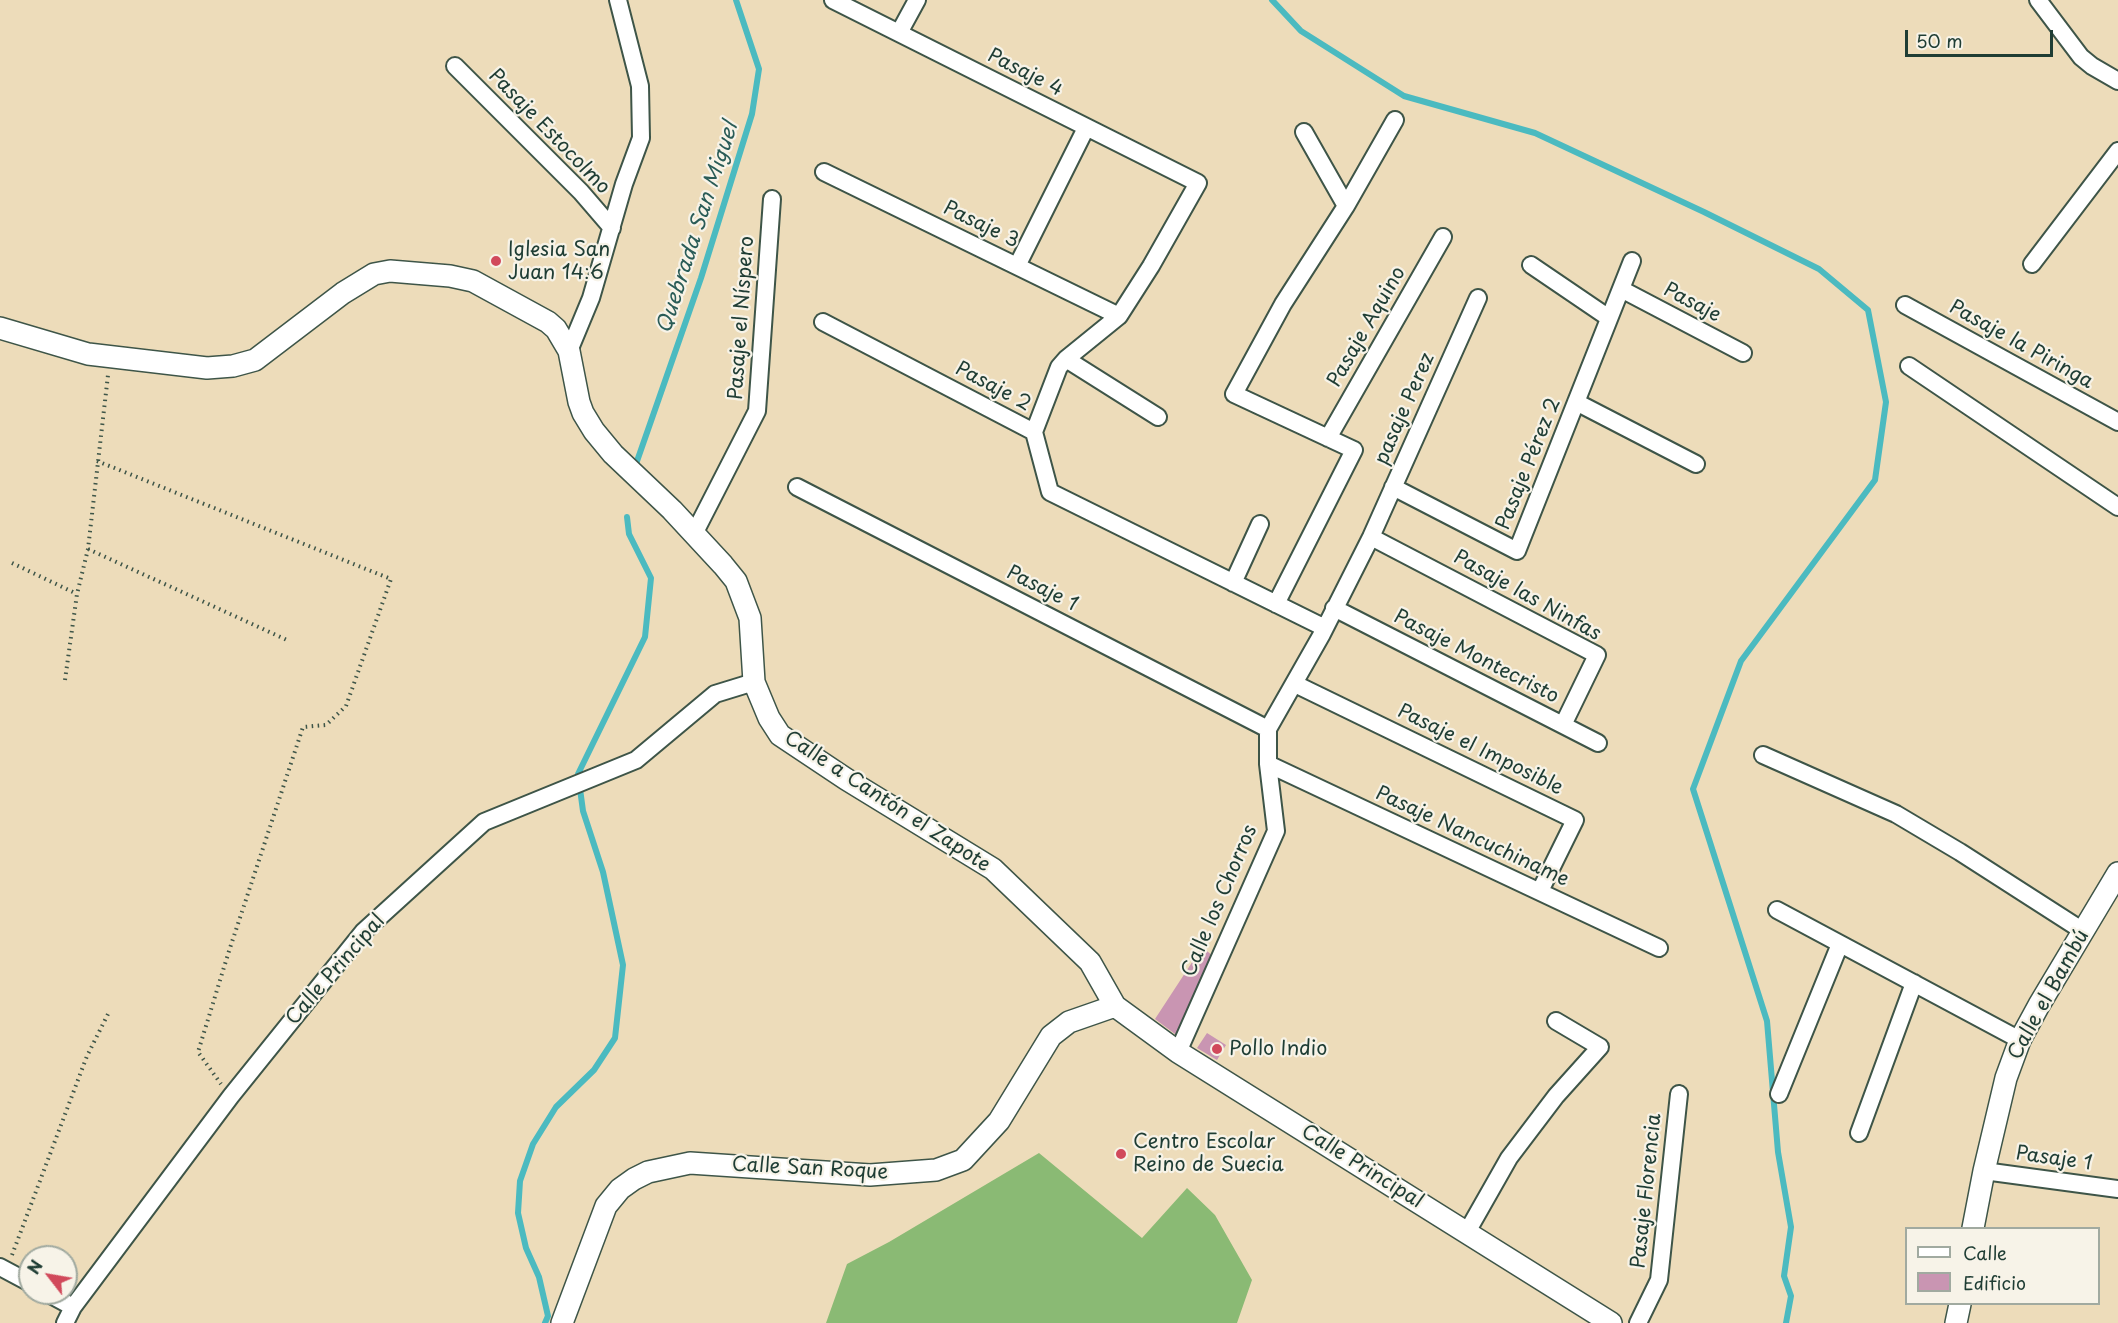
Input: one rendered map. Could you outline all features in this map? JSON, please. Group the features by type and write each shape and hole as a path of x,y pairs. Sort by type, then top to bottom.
{"street":[{"path":"569,351 591,298 624,184 641,138 640,86 618,0"},
{"name":"Pasaje 4","path":"833,0 1198,183 1151,266 1119,316"},
{"path":"899,33 917,0"},
{"path":"2038,0 2081,57 2118,81"},
{"name":"Pasaje Estocolmo","path":"455,66 580,192 612,228"},
{"path":"1276,604 1354,450 1234,393 1283,304 1346,206 1395,120"},
{"path":"1017,266 1086,128"},
{"path":"1304,132 1346,206"},
{"path":"2032,264 2118,151"},
{"name":"Pasaje 3","path":"824,172 1119,316"},
{"name":"Pasaje el Níspero","path":"694,534 757,411 772,199"},
{"name":"Pasaje Aquino","path":"1328,438 1443,237"},
{"name":"Pasaje Pérez 2","path":"1393,487 1517,552 1632,261"},
{"path":"1532,265 1609,318"},
{"name":"Calle a Cantón el Zapote","path":"0,328 75,351 110,357 207,368 244,364 255,360 343,293 374,274 390,271 450,276 473,281 548,322 556,329 569,351 579,402 594,431 729,573 745,602 750,618 754,682 769,718 780,735 846,779 993,869 1090,962 1115,1006"},
{"name":"Pasaje","path":"1621,289 1743,353"},
{"name":"pasaje Perez","path":"1371,537 1478,298"},
{"name":"Pasaje la Piringa","path":"1905,305 2118,422"},
{"path":"1034,432 1059,367 1119,316"},
{"name":"Pasaje 2","path":"824,322 1034,432 1050,492 1325,628"},
{"path":"1066,359 1158,417"},
{"path":"1909,366 2118,507"},
{"path":"1576,402 1696,464"},
{"name":"Pasaje 1","path":"797,487 1268,729"},
{"path":"1233,583 1260,524"},
{"path":"1268,729 1295,684 1371,537"},
{"name":"Pasaje las Ninfas","path":"1371,537 1598,655 1563,725"},
{"name":"Pasaje Montecristo","path":"1334,608 1598,743"},
{"name":"Calle Principal","path":"65,1323 73,1307 231,1096 363,932 484,822 636,760 716,694 754,682"},
{"name":"Pasaje el Imposible","path":"1295,684 1575,820 1540,891"},
{"name":"Calle los Chorros","path":"1178,1052 1276,831 1268,764 1268,729"},
{"path":"1763,755 1896,814 2084,931"},
{"name":"Pasaje Nancuchiname","path":"1268,764 1659,948"},
{"name":"Calle el Bambú","path":"1973,1227 2006,1078 2020,1040 2118,873"},
{"path":"1777,910 2020,1040"},
{"path":"1779,1094 1840,944"},
{"path":"1859,1133 1914,983"},
{"name":"Calle Principal","path":"1115,1006 1178,1052 1611,1323"},
{"name":"Calle San Roque","path":"562,1323 606,1206 620,1189 634,1179 648,1172 690,1163 870,1175 936,1170 963,1160 999,1121 1051,1036 1069,1023 1115,1006"},
{"path":"1467,1232 1509,1158 1556,1096 1600,1047 1556,1021"},
{"name":"Pasaje Florencia","path":"1638,1323 1659,1280 1678,1094"},
{"name":"Pasaje 1","path":"1984,1170 2118,1189"},
{"path":"3,1269 18,1277"},
{"path":"69,1305 73,1307"},
{"path":"1956,1323 1960,1305"}],"path":[{"path":"65,680 77,594 88,549 110,357"},
{"path":"98,461 390,579 346,706 326,725 303,727 229,951 198,1052 231,1096"},
{"path":"88,549 287,640"},
{"path":"12,563 77,594"},
{"path":"3,1269 87,1056 108,1014"}],"green space":[{"path":"1039,1153 1142,1238 1187,1188 1215,1215 1252,1280 1237,1323 826,1323 847,1264 889,1242"}],"building":[{"path":"1202,947 1219,961 1183,1040 1155,1019"},
{"path":"1207,1033 1226,1045 1217,1060 1197,1048"}],"waterway":[{"name":"Quebrada San Miguel","path":"636,464 701,278 752,114 759,69 736,0"},
{"path":"1272,0 1301,31 1404,96 1535,133 1819,269 1868,310 1886,402 1875,480 1741,661 1693,789 1767,1021 1778,1152 1791,1227 1784,1276 1791,1296 1786,1323"},
{"name":"Quebrada San Miguel","path":"545,1323 548,1316 539,1277 526,1248 518,1213 520,1181 533,1144 556,1107 594,1070 615,1038 623,965 603,872 583,811 578,774 645,637 651,578 629,534 627,517"}],"place":[{"name":"Iglesia San Juan 14:6","path":"496,261"},
{"name":"Pollo Indio","path":"1217,1049"},
{"name":"Centro Escolar Reino de Suecia","path":"1121,1154"}]}
